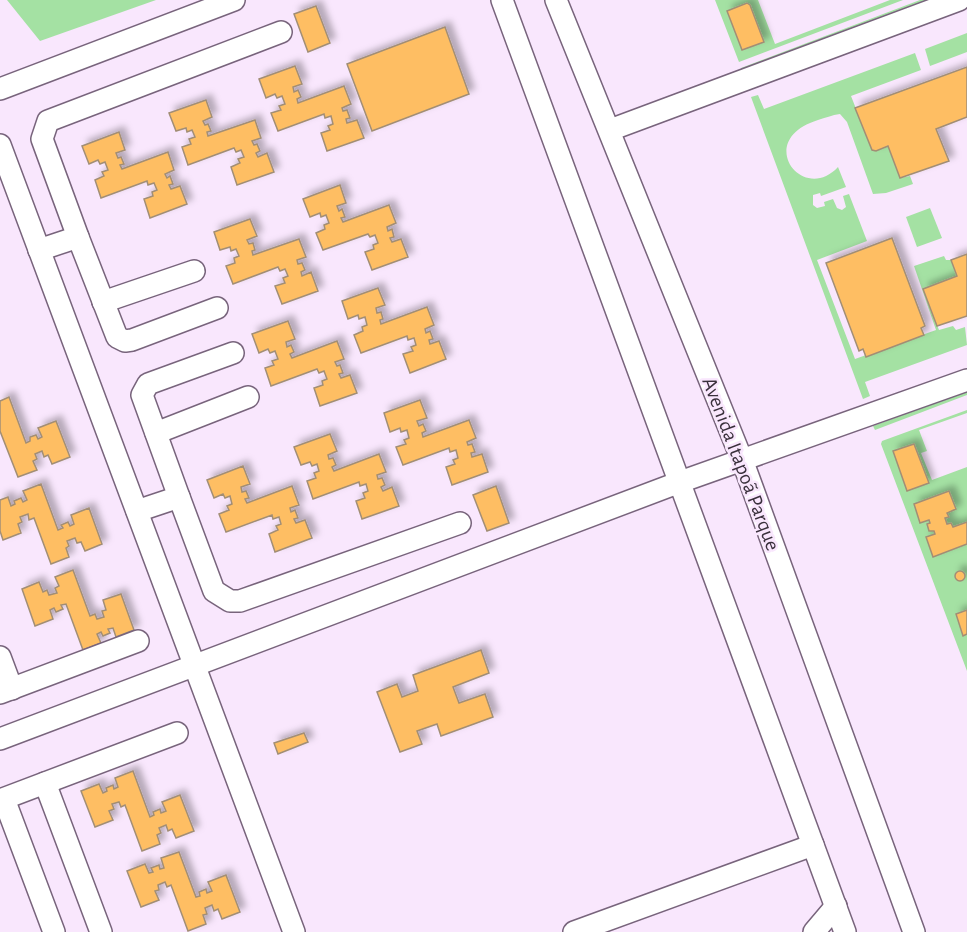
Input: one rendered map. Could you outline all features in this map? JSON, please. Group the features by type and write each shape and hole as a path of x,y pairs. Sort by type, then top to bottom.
{"street":[{"path":"0,89 234,0"},
{"path":"501,0 845,932"},
{"name":"Avenida Itapoã Parque","path":"556,0 742,460 914,932"},
{"path":"610,130 959,0"},
{"path":"217,309 125,341 117,337 42,139 48,121 55,116 281,32"},
{"path":"0,146 9,199 39,250 137,511 192,667 294,932"},
{"path":"39,250 78,237"},
{"path":"103,302 194,271"},
{"path":"233,353 148,384 142,395 214,591 230,601 240,601 460,523"},
{"path":"0,739 680,482 967,380"},
{"path":"156,433 248,397"},
{"path":"137,511 179,497"},
{"path":"0,657 6,691 138,641"},
{"path":"54,932 2,800 177,733"},
{"path":"45,783 101,932"},
{"path":"574,932 813,845"},
{"path":"814,932 836,906"}],"green space":[{"path":"7,0 156,0 40,41"},
{"path":"715,0 758,0 775,44 890,0 903,0 739,62"},
{"path":"920,0 930,0 742,71 741,68"},
{"path":"967,33 967,52 930,66 925,49"},
{"path":"915,53 921,70 851,96 872,149 888,146 900,178 910,176 913,184 886,193 873,194 847,122 840,114 818,120 799,129 789,141 787,154 790,165 799,174 811,178 824,177 838,167 846,187 821,196 820,193 813,195 813,205 817,208 825,206 824,202 833,199 837,208 842,210 846,207 843,196 849,194 867,241 817,260 855,359 936,330 914,266 944,256 946,260 951,260 957,277 923,289 939,330 953,326 956,330 965,327 967,345 865,382 870,396 863,399 751,97 758,95 764,109"},
{"path":"930,208 942,238 917,247 906,217"},
{"path":"967,391 967,395 875,430 873,426"},
{"path":"967,410 967,413 919,430 927,451 921,453 932,480 967,467 967,671 881,444 882,441"}],"building":[{"path":"747,3 750,5 764,42 742,50 727,11"},
{"path":"316,6 330,43 308,52 294,14"},
{"path":"445,27 469,94 372,131 347,64"},
{"path":"295,66 302,84 293,87 294,92 298,90 301,97 297,99 298,103 344,86 351,104 342,108 343,111 347,110 350,118 346,119 347,123 357,120 364,138 327,151 321,133 330,130 328,126 333,124 331,116 325,118 324,114 278,131 271,113 281,110 279,106 285,104 282,96 277,98 275,94 266,98 259,79"},
{"path":"967,67 967,117 936,129 949,161 900,178 888,146 876,151 872,150 855,108"},
{"path":"206,100 212,117 203,121 205,125 208,124 211,131 207,132 208,136 255,120 261,138 252,141 254,145 257,144 260,151 256,153 258,157 267,153 274,172 237,185 231,167 240,163 238,159 244,157 241,150 236,152 234,148 188,165 182,147 191,144 189,139 195,137 192,130 187,132 186,128 176,131 169,113"},
{"path":"119,132 125,150 116,153 124,164 120,165 122,169 168,152 174,170 165,174 167,178 170,176 173,184 169,185 171,189 180,186 187,204 150,218 144,199 153,196 152,192 157,190 154,183 148,185 147,181 101,198 95,180 104,176 102,172 108,170 105,162 100,164 98,160 89,164 82,146"},
{"path":"340,185 346,203 337,206 339,211 342,209 345,217 341,218 343,222 389,205 396,223 387,227 388,231 392,229 394,237 390,238 392,242 401,239 408,257 372,270 365,252 374,249 373,245 378,243 375,235 370,237 368,234 323,250 316,233 325,229 324,225 329,223 326,215 321,217 320,213 310,217 303,199"},
{"path":"250,219 257,236 247,240 249,244 253,243 255,250 252,251 253,255 299,239 306,257 297,260 298,264 302,263 305,270 301,272 302,276 311,272 318,291 282,304 275,286 285,283 283,278 288,276 285,269 280,271 278,267 233,284 226,266 235,263 234,258 239,256 236,249 231,251 230,247 220,250 214,232"},
{"path":"892,238 925,326 921,328 924,335 866,357 863,349 859,351 826,263"},
{"path":"967,254 967,316 937,326 923,289 957,276 951,260"},
{"path":"378,288 385,305 376,308 377,313 381,312 383,319 380,320 381,324 427,307 434,325 425,329 426,333 430,331 433,339 429,340 430,344 439,341 446,359 410,373 403,354 413,351 411,347 416,345 414,338 408,340 407,336 361,353 354,335 363,331 362,327 367,325 365,317 359,319 358,315 348,319 342,301"},
{"path":"288,321 295,339 286,342 287,347 291,345 294,352 290,354 292,358 337,341 344,359 335,362 337,366 340,365 343,373 339,374 341,378 350,375 357,393 320,406 314,388 323,385 322,381 327,379 324,371 319,373 317,369 271,386 265,368 274,365 272,361 278,359 275,351 270,353 268,349 259,353 252,334"},
{"path":"9,397 26,443 30,441 30,437 36,435 38,439 42,437 38,428 56,421 70,457 52,464 48,455 44,457 42,451 35,454 37,459 33,461 37,470 18,477 0,431 0,401"},
{"path":"420,400 427,418 417,421 419,426 423,424 426,431 422,433 423,437 469,420 476,438 467,442 468,445 472,444 475,452 471,453 472,457 482,454 488,472 452,485 446,467 455,464 453,460 458,458 456,450 450,452 449,448 403,465 396,447 406,444 404,440 409,438 407,430 401,432 400,428 390,432 384,413"},
{"path":"330,434 337,451 328,455 329,459 333,458 336,465 332,467 334,471 379,454 386,472 377,475 378,479 382,478 385,485 381,487 383,491 392,487 399,506 362,519 356,501 365,498 363,493 368,491 366,484 360,486 359,482 313,499 307,481 316,478 314,473 319,471 317,464 312,466 310,462 301,465 294,447"},
{"path":"914,444 929,483 907,491 893,451"},
{"path":"243,466 250,484 241,487 242,492 246,491 249,498 245,499 247,503 292,486 299,505 290,508 291,512 295,510 298,518 294,519 296,523 305,520 312,538 275,552 269,534 278,530 276,526 281,524 279,517 273,519 272,515 226,532 219,514 229,510 227,506 232,504 230,496 225,498 223,494 214,498 207,480"},
{"path":"41,484 58,530 63,528 61,525 68,522 70,526 74,524 71,515 89,508 102,544 85,551 81,542 77,543 75,538 67,541 69,546 66,548 69,557 51,564 34,518 29,520 28,514 20,517 22,522 18,524 21,533 3,540 0,531 0,500 8,497 11,506 15,504 14,501 21,498 23,502 27,500 23,491"},
{"path":"496,486 509,523 487,531 473,495"},
{"path":"949,491 956,509 947,513 949,517 945,518 947,524 951,523 953,527 967,522 967,544 933,557 926,537 935,534 934,531 929,531 927,524 930,523 929,520 920,523 914,504"},
{"path":"73,570 90,616 95,614 97,619 104,617 102,611 106,610 103,600 121,594 134,630 116,637 113,628 108,629 110,633 103,636 101,632 97,634 101,643 83,650 66,604 61,605 63,609 56,612 54,608 50,610 53,619 35,626 22,589 39,582 43,592 47,590 49,595 57,593 55,588 59,586 55,577"},
{"path":"960,571 965,576 960,581 955,576"},
{"path":"967,610 967,634 963,636 956,614"},
{"path":"481,650 489,673 453,687 459,703 485,694 493,717 441,736 437,724 417,731 422,744 400,752 377,692 397,684 402,697 418,691 413,675"},
{"path":"304,733 308,742 278,754 274,743"},
{"path":"133,771 150,817 154,815 153,812 160,809 161,813 166,811 162,802 180,795 194,831 176,838 172,829 168,831 166,825 159,828 161,833 157,835 160,844 142,851 125,805 121,807 119,802 112,804 114,809 109,811 113,820 95,827 81,791 99,784 103,793 107,791 106,788 113,785 114,789 118,787 115,778"},
{"path":"179,852 196,897 200,896 199,892 206,889 207,893 212,891 208,882 226,875 240,912 222,919 218,909 214,911 212,905 205,908 207,914 203,915 206,924 188,931 171,885 167,887 165,882 158,885 159,890 155,891 159,900 141,907 127,871 145,864 149,873 153,872 151,868 159,865 160,869 164,868 161,858"}]}
